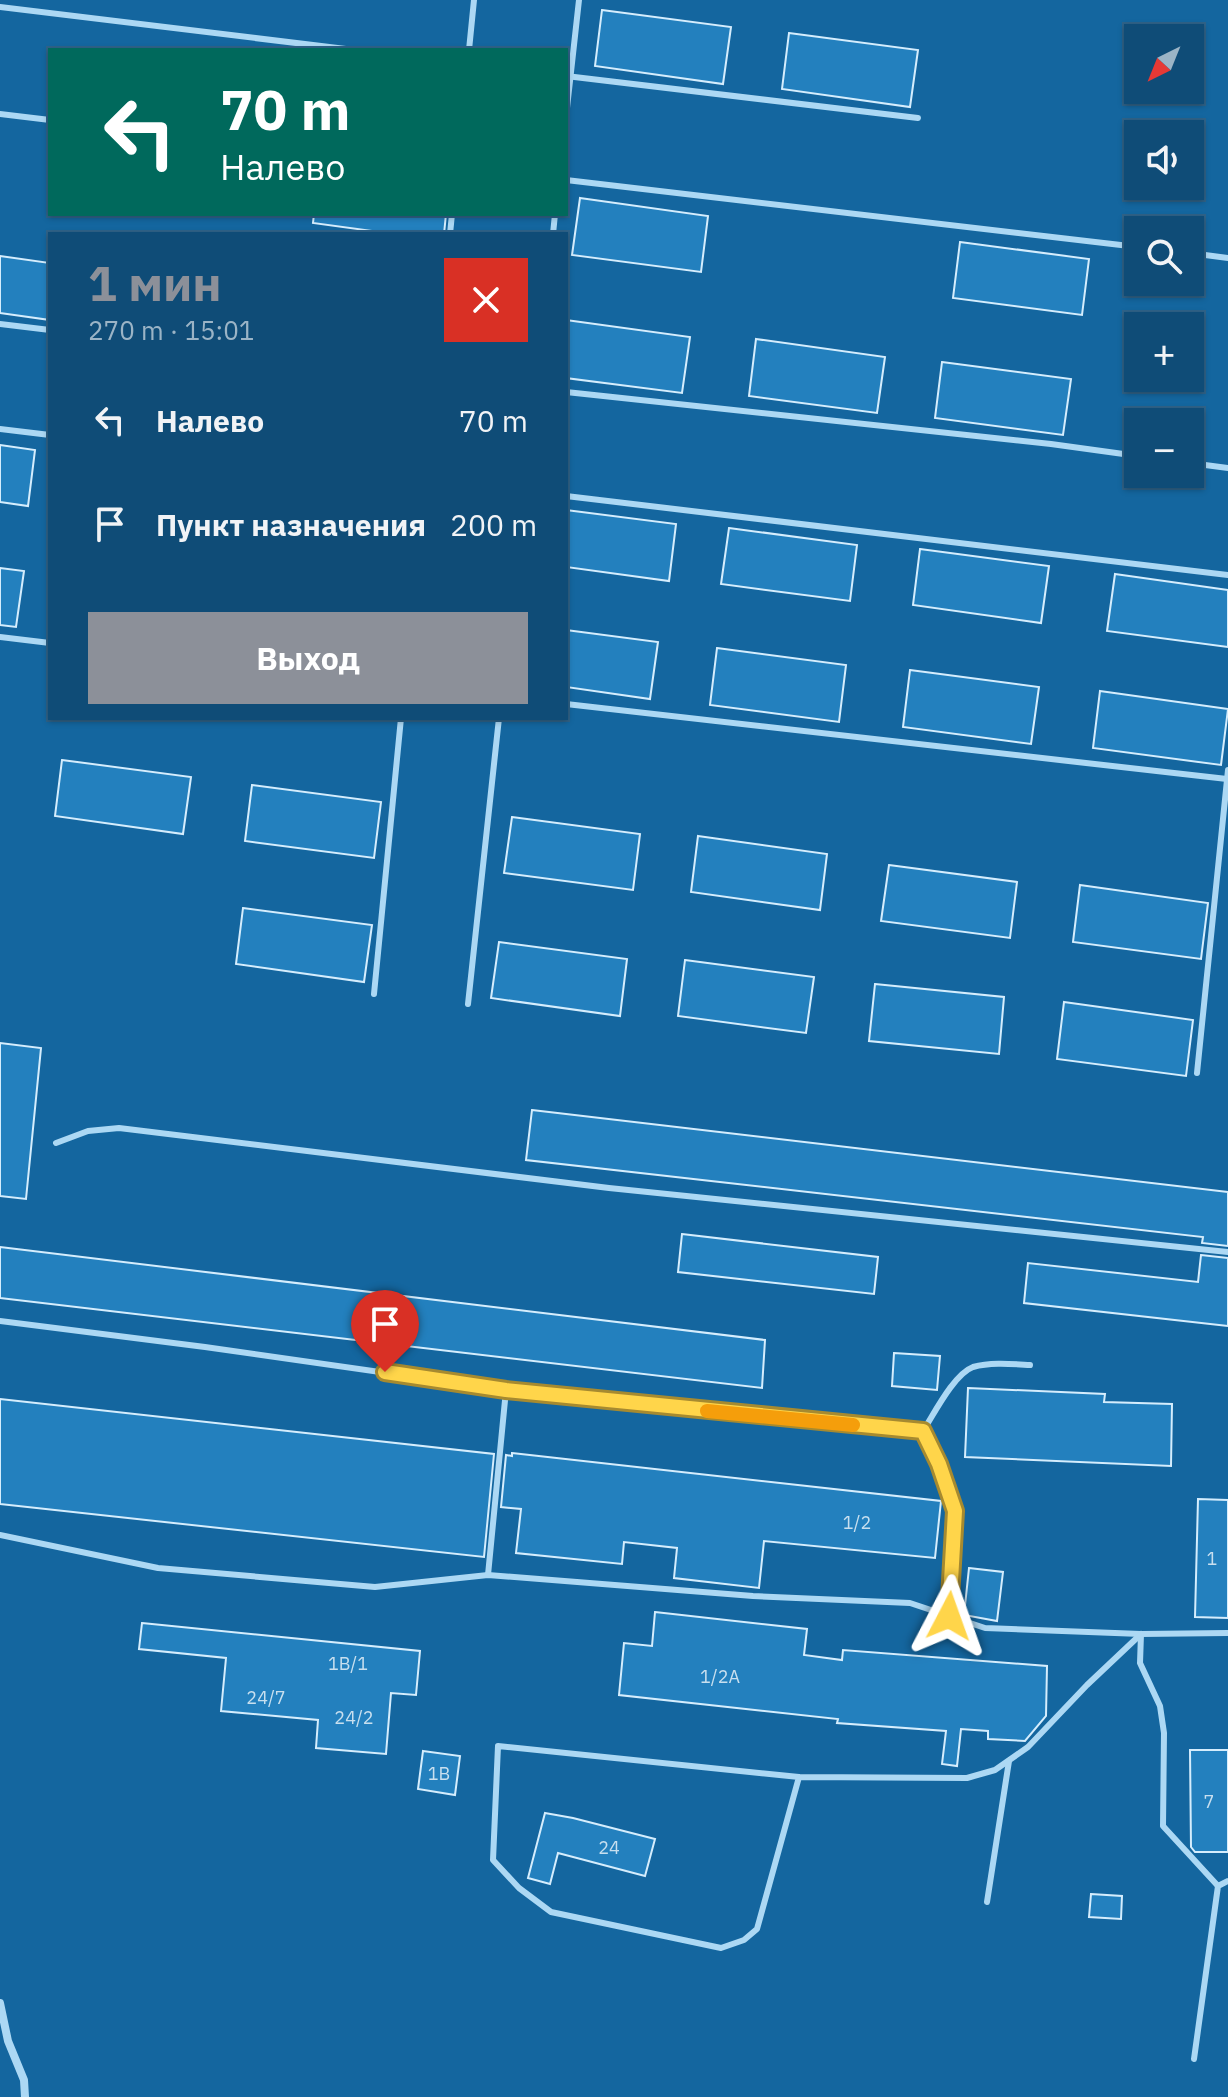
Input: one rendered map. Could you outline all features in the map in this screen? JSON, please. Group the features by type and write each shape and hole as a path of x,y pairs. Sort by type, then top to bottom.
{"street":[{"path":"0,2003 8,2041 24,2080 25,2097"}],"lane":[{"path":"469,48 474,0"},
{"path":"579,0 568,76 918,118"},
{"path":"0,7 338,48"},
{"path":"0,114 48,120"},
{"path":"568,180 1124,245"},
{"path":"1204,255 1228,258"},
{"path":"0,324 48,330"},
{"path":"568,392 1124,454"},
{"path":"0,429 48,435"},
{"path":"1204,465 1228,468"},
{"path":"568,496 1228,575"},
{"path":"0,637 48,643"},
{"path":"568,704 1227,779"},
{"path":"374,994 401,720"},
{"path":"468,1004 499,720"},
{"path":"1197,1073 1228,770"},
{"path":"56,1143 88,1131 119,1128 550,1182 1228,1252"},
{"path":"0,1321 506,1390 923,1431"},
{"path":"923,1431 947,1393 971,1368 1002,1364 1030,1365"},
{"path":"488,1575 506,1390"},
{"path":"923,1431 939,1464 955,1511 949,1616"},
{"path":"0,1535 158,1568 375,1587 488,1575 753,1596 910,1603 985,1628 1141,1634 1228,1633"},
{"path":"799,1777 757,1929 744,1940 721,1948 551,1912 519,1888 493,1860 498,1746 799,1777 967,1778 995,1770 1028,1747 1141,1634"},
{"path":"1141,1634 1140,1663 1160,1706 1164,1733 1163,1826 1218,1886"},
{"path":"987,1902 1009,1761"},
{"path":"1218,1886 1228,1881"},
{"path":"1194,2059 1218,1886"}],"building":[{"path":"602,10 731,27 723,84 595,66"},
{"path":"789,33 918,50 910,107 782,89"},
{"path":"580,198 708,216 701,272 572,255"},
{"path":"314,216 446,216 444,232 379,232 313,223"},
{"path":"960,242 1089,259 1082,315 953,298"},
{"path":"0,256 48,263 48,320 0,313"},
{"path":"568,320 690,337 682,393 568,378"},
{"path":"756,339 885,357 877,413 749,396"},
{"path":"942,362 1071,379 1063,435 935,418"},
{"path":"0,445 35,450 28,506 0,502"},
{"path":"568,510 676,524 669,581 568,567"},
{"path":"729,528 857,545 850,601 721,584"},
{"path":"920,549 1049,566 1041,623 913,605"},
{"path":"0,568 24,571 16,627 0,625"},
{"path":"1115,574 1228,590 1228,647 1107,631"},
{"path":"568,630 658,642 650,699 568,687"},
{"path":"717,648 846,665 839,722 710,705"},
{"path":"910,670 1039,687 1031,744 903,727"},
{"path":"1100,691 1228,709 1221,765 1093,748"},
{"path":"62,760 191,777 183,834 55,816"},
{"path":"252,785 381,802 374,858 245,841"},
{"path":"512,817 640,834 633,890 504,873"},
{"path":"698,836 827,854 820,910 691,892"},
{"path":"889,865 1017,882 1010,938 881,921"},
{"path":"1080,885 1208,903 1201,959 1073,942"},
{"path":"243,908 372,925 364,982 236,964"},
{"path":"499,942 627,959 620,1016 491,998"},
{"path":"685,960 814,977 806,1033 678,1016"},
{"path":"875,984 1004,997 999,1054 869,1041"},
{"path":"1064,1002 1193,1020 1186,1076 1057,1059"},
{"path":"0,1043 41,1048 26,1199 0,1196"},
{"path":"532,1110 1228,1192 1228,1246 1202,1243 1203,1237 526,1160"},
{"path":"682,1234 878,1257 874,1294 678,1272"},
{"path":"0,1247 765,1340 762,1388 0,1298"},
{"path":"1201,1255 1228,1258 1228,1326 1024,1303 1028,1263 1198,1282"},
{"path":"894,1353 940,1356 937,1390 892,1386"},
{"path":"968,1388 1105,1394 1104,1402 1172,1404 1171,1466 965,1457"},
{"path":"0,1399 494,1454 484,1557 0,1504"},
{"path":"512,1453 941,1501 935,1558 764,1541 759,1588 674,1578 677,1548 624,1542 622,1564 516,1553 521,1509 501,1507 506,1455 512,1456"},
{"path":"1198,1499 1228,1500 1228,1618 1195,1617"},
{"path":"969,1568 1003,1572 997,1621 964,1615"},
{"path":"655,1612 807,1629 804,1655 842,1660 843,1650 1047,1666 1046,1716 1025,1741 988,1739 988,1731 961,1729 957,1766 942,1764 946,1731 837,1723 838,1719 619,1695 624,1643 652,1646"},
{"path":"142,1623 420,1651 416,1695 391,1693 386,1754 316,1748 318,1720 221,1711 226,1658 139,1649"},
{"path":"1190,1750 1228,1750 1228,1852 1195,1852 1191,1847"},
{"path":"423,1751 460,1756 455,1795 418,1789"},
{"path":"545,1813 655,1839 645,1876 558,1853 550,1884 528,1878"},
{"path":"1091,1894 1122,1896 1121,1919 1089,1917"}],"slow traffic":[{"path":"707,1411 853,1425"}],"route":[{"path":"385,1372 506,1390 923,1431 939,1464 955,1511 949,1616"}]}
